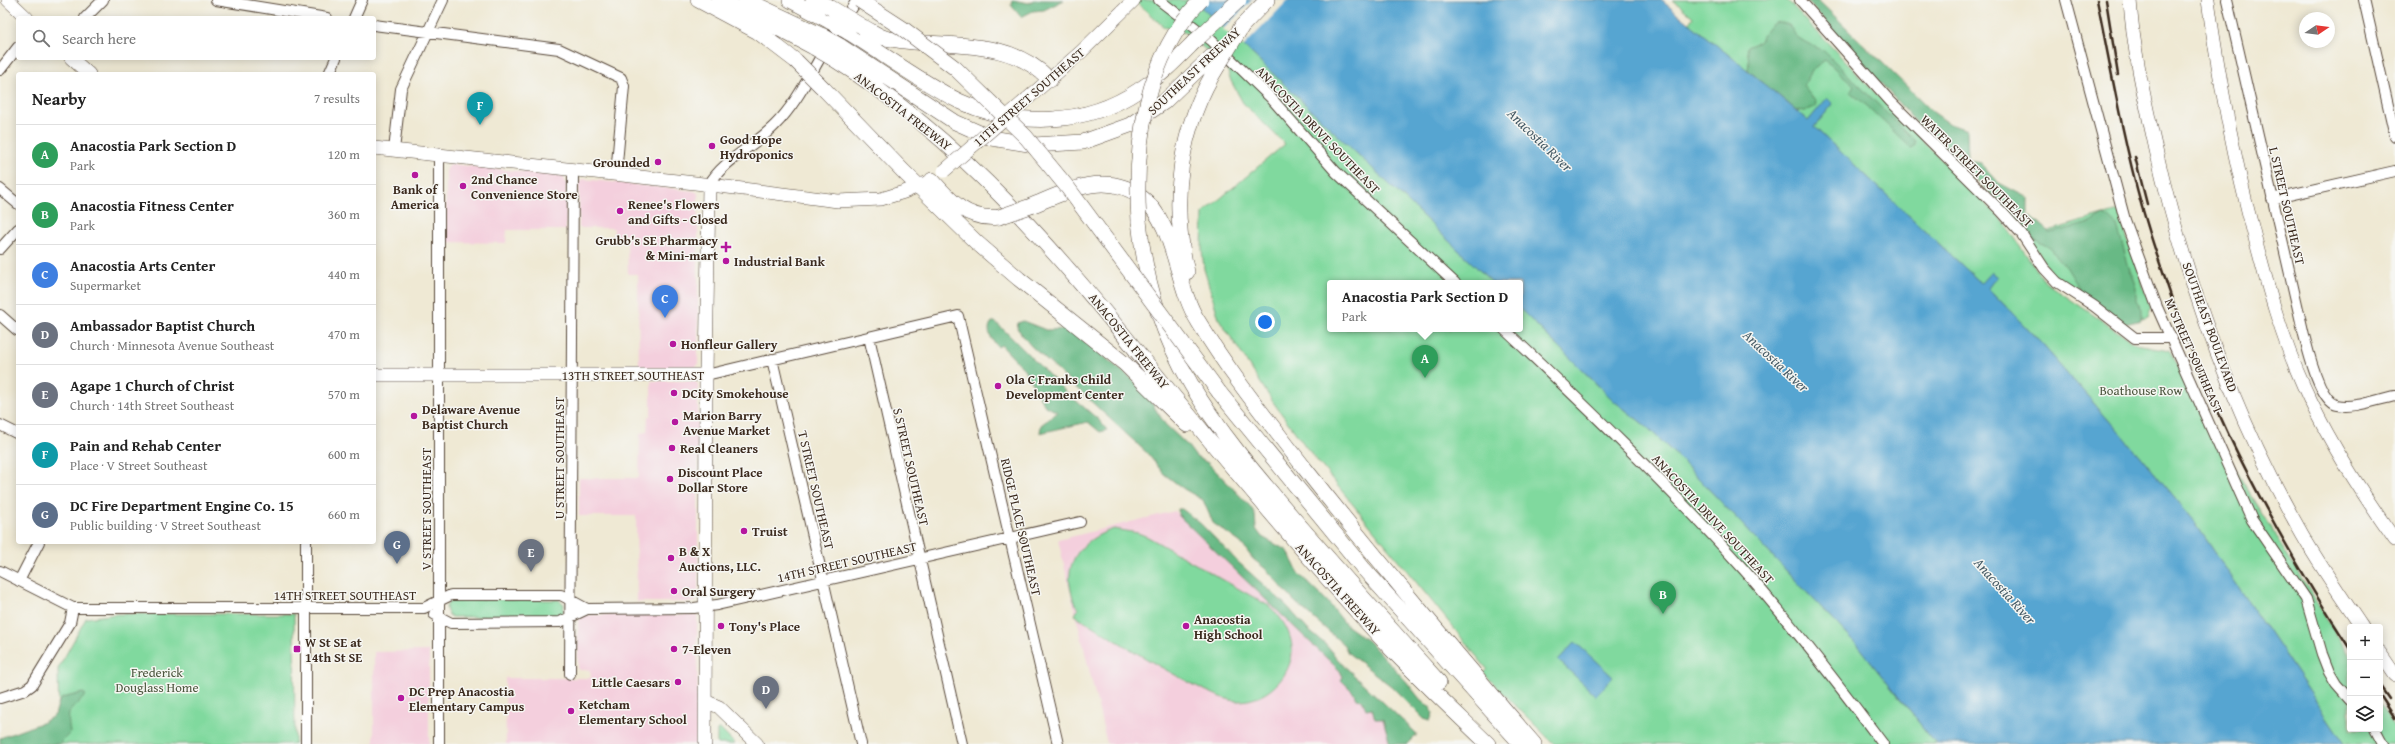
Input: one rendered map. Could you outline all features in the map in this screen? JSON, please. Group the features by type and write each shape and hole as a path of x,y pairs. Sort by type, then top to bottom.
{"highway":[{"path":"698,0 758,32 796,61 925,183 991,256 1125,364 1262,503"},
{"name":"ANACOSTIA FREEWAY","path":"719,0 819,42 836,52 922,122 1011,204 1095,298 1262,503 1386,642 1488,744"},
{"path":"746,0 819,42"},
{"name":"SOUTHEAST FREEWAY","path":"790,0 848,32 959,101 1002,116 1038,120 1078,116 1117,103 1152,81 1238,0"},
{"path":"813,0 828,6 883,37 899,40 957,44 1006,52 1036,68 1050,80"},
{"path":"858,0 902,28 950,64 980,90 1026,137 1068,188 1219,392 1363,568 1521,744"},
{"path":"1201,0 1185,18 1171,39 1153,84 1144,124 1140,156 1139,221 1148,278 1160,320 1180,367 1204,408 1250,467 1336,567 1494,744"},
{"name":"SOUTHEAST FREEWAY","path":"836,52 955,122 991,138 1034,145 1083,142 1130,125 1164,102 1214,60 1242,26 1267,0"},
{"path":"1214,60 1188,130 1180,170 1178,210 1183,255 1194,299 1210,336 1227,364"},
{"path":"925,183 964,211 981,216 999,216 1031,206 1079,187 1098,184 1120,186 1144,199 1155,211 1164,228 1191,310 1227,364 1360,537 1534,744"}],"main road":[{"path":"8,0 25,16"},
{"name":"11TH STREET SOUTHEAST","path":"376,148 709,184 825,200 864,201 894,195 925,183 944,171 1050,80 1134,0"},
{"name":"SOUTHEAST BOULEVARD","path":"2130,0 2140,72 2159,164 2181,247 2208,329 2239,406 2282,497 2316,558 2360,624"},
{"path":"2208,0 2239,178 2264,273 2282,331 2298,373 2318,416 2346,464 2395,540"},
{"path":"73,60 87,72"},
{"path":"705,744 706,375 709,184"},
{"name":"13TH STREET SOUTHEAST","path":"376,375 706,375"},
{"path":"2383,657 2395,675"},
{"path":"705,701 719,707 757,744"}],"street":[{"path":"86,16 103,0"},
{"path":"216,0 315,16"},
{"path":"355,16 362,0"},
{"path":"394,150 401,89 428,34 442,0"},
{"path":"709,184 722,169 769,131 786,114 858,0"},
{"name":"ANACOSTIA DRIVE SOUTHEAST","path":"1159,0 1210,40 1271,98 1336,172 1452,280"},
{"name":"WATER STREET SOUTHEAST","path":"1800,0 1890,102 2021,232 2044,268 2057,282 2094,306 2135,338 2172,338"},
{"name":"M STREET SOUTHEAST","path":"2066,0 2125,220 2157,307 2252,520 2306,599 2324,660 2336,684 2347,697"},
{"name":"L STREET SOUTHEAST","path":"2227,0 2272,199 2312,364 2328,400 2333,404 2341,406 2395,396"},
{"path":"2364,0 2395,136"},
{"path":"376,26 428,34 559,49 621,78 624,86 616,174"},
{"path":"0,70 16,50"},
{"path":"330,72 335,60"},
{"name":"V STREET SOUTHEAST","path":"439,155 439,744"},
{"name":"U STREET SOUTHEAST","path":"570,674 573,170"},
{"path":"2272,199 2395,171"},
{"path":"0,189 16,202"},
{"path":"0,249 16,231"},
{"path":"0,315 16,329"},
{"name":"13TH STREET SOUTHEAST","path":"706,375 772,358 958,316"},
{"name":"RIDGE PLACE SOUTHEAST","path":"958,316 1058,744"},
{"name":"ANACOSTIA DRIVE SOUTHEAST","path":"1507,332 1618,438 1745,571 1803,640 1883,744"},
{"name":"S STREET SOUTHEAST","path":"869,337 962,744"},
{"name":"T STREET SOUTHEAST","path":"772,358 861,744"},
{"path":"0,425 16,433"},
{"name":"14TH STREET SOUTHEAST","path":"73,608 424,608 451,594 561,595 571,599 587,609 706,607 1080,522"},
{"path":"19,581 38,544"},
{"path":"306,544 306,744"},
{"path":"0,571 73,608 70,623 32,685 25,690 0,698"},
{"path":"424,608 451,623 560,622 587,609"},
{"path":"2377,732 2383,744"}],"shaded area":[{"path":"450,164 563,176 566,183 566,230 507,230 506,243 446,242 446,170"},
{"path":"584,179 694,191 698,193 698,364 695,368 639,368 638,274 628,274 627,240 613,239 614,228 579,228 579,182"},
{"path":"651,381 694,381 698,384 698,597 695,602 637,602 636,516 579,516 579,478 639,478 640,433 647,432 648,416 651,416"},
{"name":"Anacostia High School","path":"1175,511 1339,669 1410,742 1408,744 1107,744 1058,540"},
{"path":"585,615 697,616 698,744 506,744 505,678 591,678 590,670 580,670 578,668 578,620"},
{"name":"DC Prep Anacostia Elementary Campus","path":"429,651 429,744 374,744 374,652"}],"green space":[{"path":"1012,0 1029,3 1034,0 1064,0 1044,10 1033,11 1021,17 1011,5"},
{"path":"1134,0 1193,0 1244,46 1490,280 1327,280 1327,332 1523,332 1523,312 1614,401 1647,427 1683,462 1857,645 1936,744 1554,744 1483,673 1487,669 1306,447 1273,402 1219,319 1204,269 1202,250 1203,213 1285,144 1243,103 1231,81 1227,69 1187,33 1164,27"},
{"name":"Boathouse Row","path":"1673,0 1787,0 1884,102 2003,221 2045,282 2136,344 2169,350 2249,493 2347,651 2347,732 2383,732 2383,709 2395,728 2395,744 2345,744 2195,523 2132,447 2041,343 1988,288 1997,277 1991,273 1981,283 1814,127 1833,104 1827,99 1808,121 1689,23 1693,17"},
{"path":"1806,0 1818,0 1933,112 1950,124 1967,130 1968,161 1981,163 1999,183 2028,198 2028,214 2050,233 2091,223 2104,215 2114,223 2117,226 2130,271 2136,284 2136,300 2142,310 2142,320 2125,324 2080,292 2067,268 2050,248 2032,238 1980,183 1922,129"},
{"path":"1779,22 1789,25 1796,36 1824,51 1915,141 1915,145 1911,148 1866,105 1850,92 1854,85 1825,60 1814,68 1803,86 1816,102 1815,107 1805,111 1796,110 1748,70 1749,62 1747,47 1759,42 1771,25"},
{"path":"2118,211 2151,309 2148,317 2127,323 2062,283 2050,272 2028,237"},
{"path":"1023,321 1046,330 1069,329 1132,379 1149,399 1165,424 1187,445 1196,457 1208,463 1250,506 1255,514 1256,529 1262,537 1288,551 1298,573 1327,601 1347,626 1368,641 1406,681 1420,699 1431,708 1433,713 1430,721 1424,719 1391,686 1348,653 1344,645 1294,601 1267,570 1253,559 1241,543 1213,523 1203,500 1184,489 1164,474 1147,453 1030,345 1017,328 1018,323"},
{"path":"992,322 995,322 1005,331 1066,392 1099,420 1107,430 1100,432 1088,422 1040,433 1041,425 1058,412 1045,406 1024,369 1001,345 998,347 989,332"},
{"path":"1178,509 1182,509 1201,524 1238,562 1286,605 1308,630 1325,644 1341,663 1416,733 1416,736 1408,744 1390,744 1383,719 1375,719 1372,708 1366,709 1362,700 1356,699 1353,692 1341,680 1343,677 1340,671 1179,516"},
{"path":"1114,529 1138,533 1148,537 1269,606 1283,623 1292,644 1291,659 1288,668 1278,683 1272,689 1256,698 1238,701 1225,698 1182,679 1075,615 1078,609 1072,595 1070,582 1070,570 1074,559 1089,541 1100,534"},
{"path":"455,599 559,600 564,604 563,615 556,617 452,617 448,614 446,608 448,602"},
{"name":"Frederick Douglass Home","path":"117,614 294,614 295,744 18,744 59,726 58,669 86,618"},
{"path":"83,693 86,695 70,711 69,714 70,733 59,744 0,744 0,738 44,722 55,715 58,704 62,698"},
{"path":"719,728 735,744 717,744 717,730"}],"water":[{"name":"Anacostia River","path":"1193,0 1661,0 1808,121 1827,98 1833,104 1814,127 1981,283 1991,272 1997,277 1988,288 2041,343 2132,447 2195,523 2345,744 1936,744 1857,645 1683,462 1647,427 1614,401 1523,312 1523,280 1490,280 1244,46"},
{"path":"1575,642 1613,677 1596,696 1558,660"}],"pier":[{"path":"1252,0 1288,0 1243,47 1223,29"}],"railway":[{"path":"2097,0 2135,181 2161,267 2182,325 2204,381 2256,490 2316,596 2347,644"},
{"path":"2106,0 2118,75"},
{"path":"2135,157 2147,204"},
{"path":"2383,690 2389,699"},
{"path":"2381,696 2395,718"}],"place":[{"name":"Pain and Rehab Center","path":"480,125"},
{"name":"Good Hope Hydroponics","path":"712,146"},
{"name":"Grounded","path":"658,162"},
{"name":"Bank of America","path":"415,175"},
{"name":"2nd Chance Convenience Store","path":"463,186"},
{"name":"Renee's Flowers and Gifts - Closed","path":"620,211"},
{"name":"Grubb's SE Pharmacy & Mini-mart","path":"726,247"},
{"name":"Industrial Bank","path":"726,261"},
{"name":"Anacostia Arts Center","path":"665,318"},
{"name":"Honfleur Gallery","path":"673,344"},
{"name":"Anacostia Park Section D","path":"1425,378"},
{"name":"Ola C Franks Child Development Center","path":"998,386"},
{"name":"DCity Smokehouse","path":"674,393"},
{"name":"Delaware Avenue Baptist Church","path":"414,416"},
{"name":"Marion Barry Avenue Market","path":"675,422"},
{"name":"Real Cleaners","path":"672,448"},
{"name":"Discount Place Dollar Store","path":"670,479"},
{"name":"Truist","path":"744,531"},
{"name":"B & X Auctions, LLC.","path":"671,558"},
{"name":"DC Fire Department Engine Co. 15","path":"397,564"},
{"name":"Agape 1 Church of Christ","path":"531,572"},
{"name":"Oral Surgery","path":"674,591"},
{"name":"Anacostia Fitness Center","path":"1663,614"},
{"name":"Tony's Place","path":"721,626"},
{"name":"Anacostia High School","path":"1186,626"},
{"name":"W St SE at 14th St SE","path":"297,649"},
{"name":"7-Eleven","path":"674,649"},
{"name":"Little Caesars","path":"678,682"},
{"name":"DC Prep Anacostia Elementary Campus","path":"401,698"},
{"name":"Ambassador Baptist Church","path":"766,709"},
{"name":"Ketcham Elementary School","path":"571,711"}]}
